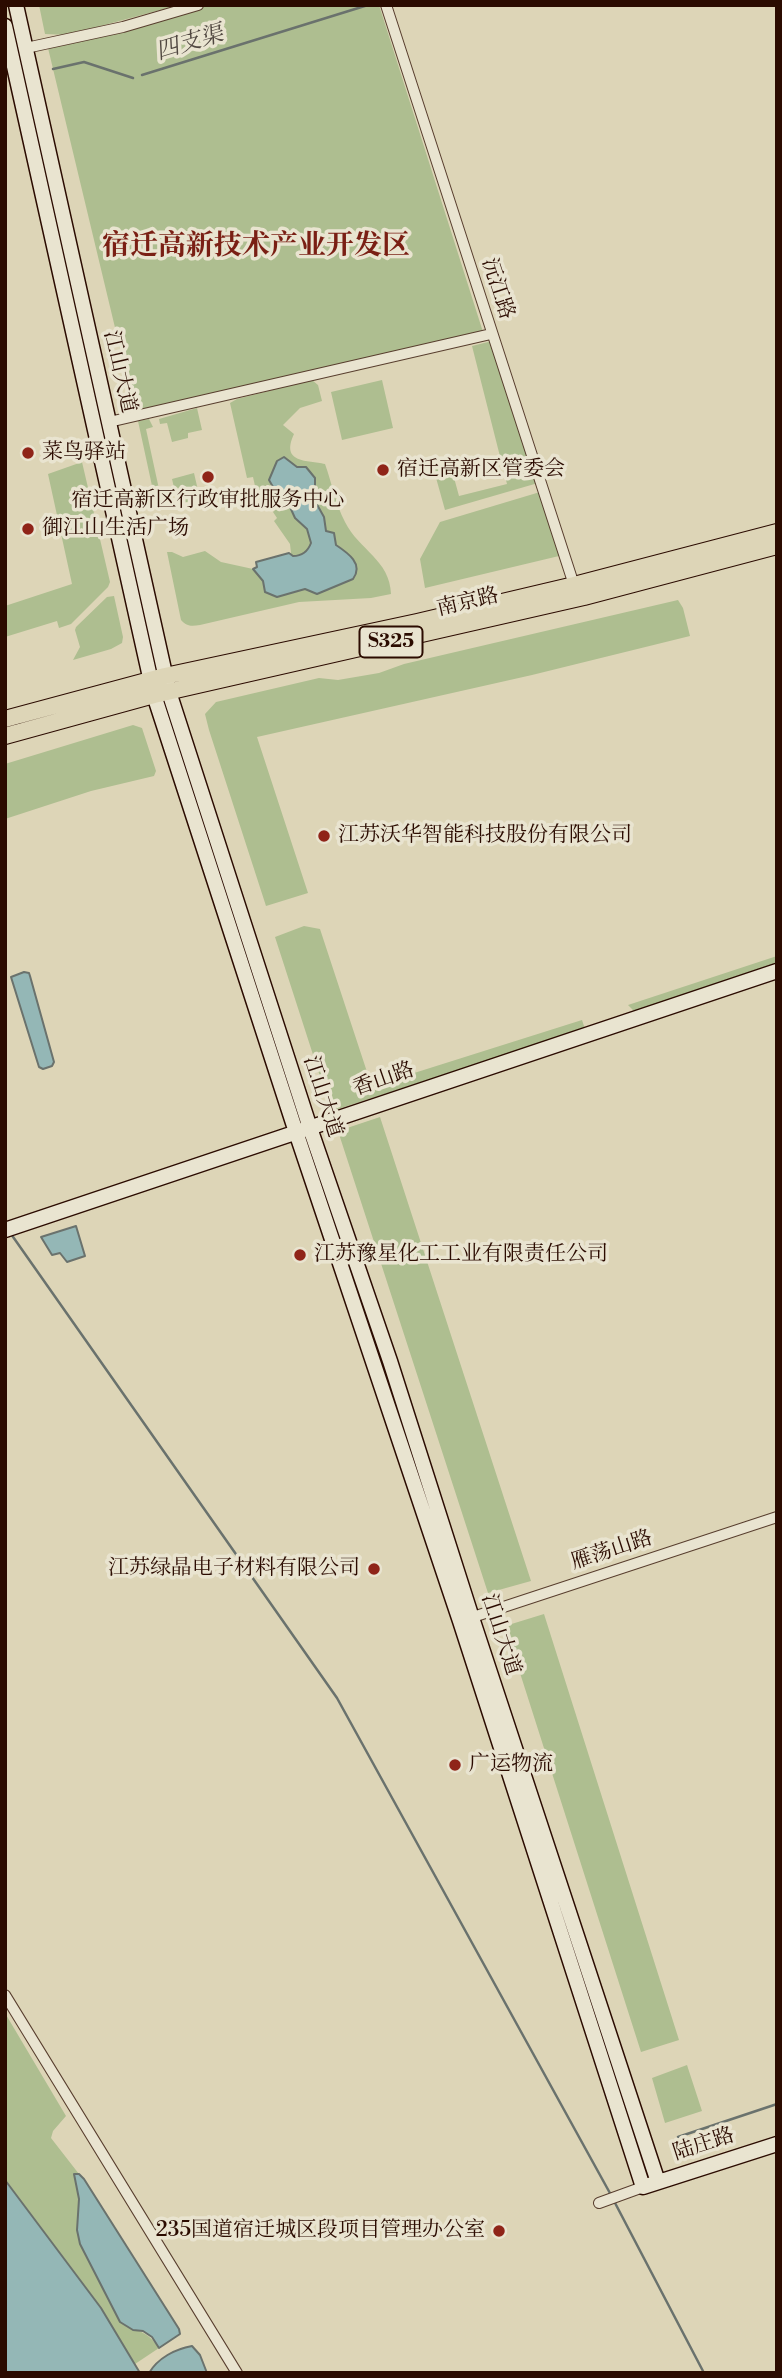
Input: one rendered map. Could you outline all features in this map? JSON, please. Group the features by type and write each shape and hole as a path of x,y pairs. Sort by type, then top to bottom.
{"main road":[{"name":"南京路","path":"5,736 160,686 574,585 777,532"},
{"name":"南京路","path":"5,719 584,597 777,546"}],"street":[{"name":"江山大道","path":"16,5 109,422 160,686"},
{"path":"26,48 123,27 198,5"},
{"name":"沅江路","path":"386,5 574,585"},
{"name":"江山大道","path":"5,26 160,686 303,1130 651,2185"},
{"path":"109,422 491,334"},
{"name":"香山路","path":"8,1229 777,971"},
{"name":"雁荡山路","path":"466,1620 777,1517"},
{"path":"5,1995 237,2373"},
{"name":"陆庄路","path":"651,2185 777,2144"},
{"path":"600,2203 651,2185"}],"green space":[{"path":"39,5 179,5 67,35 45,34"},
{"path":"202,5 379,5 483,332 135,411 48,48"},
{"path":"492,341 538,483 445,510 433,467 450,463 459,496 507,484 472,346"},
{"path":"312,380 318,385 322,401 300,408 283,425 294,434 291,451 298,459 325,464 345,522 380,564 389,582 391,594 371,598 299,602 200,625 185,624 181,620 167,552 183,557 205,551 221,562 253,569 257,567 256,562 291,553 290,544 274,521 277,518 273,512 277,508 266,493 257,495 253,477 247,478 230,403"},
{"path":"382,380 393,428 342,440 331,392"},
{"path":"197,408 202,430 188,433 188,438 172,442 167,423 160,424 159,419"},
{"path":"149,419 153,427 146,429 162,503 169,502 170,506 157,509 138,421"},
{"path":"82,462 110,582 108,587 71,624 59,628 57,621 5,637 5,606 72,584 48,474"},
{"path":"194,473 200,499 178,504 172,479"},
{"path":"540,492 559,556 425,588 420,559 440,522"},
{"path":"114,596 122,643 73,660 80,647 76,627 107,597"},
{"path":"678,600 683,608 690,636 257,737 308,893 266,906 205,714 216,702 319,678 338,680 379,673 404,664"},
{"path":"133,725 142,728 156,771 154,776 91,791 5,819 5,764"},
{"path":"304,926 320,929 369,1078 375,1082 392,1080 582,1020 585,1029 335,1110 327,1098 275,937"},
{"path":"777,956 777,965 635,1012 628,1005"},
{"path":"380,1117 531,1581 488,1593 338,1131"},
{"path":"544,1614 679,2040 641,2052 505,1626"},
{"path":"5,2013 66,2116 53,2131 51,2138 79,2174 75,2174 79,2199 77,2230 120,2322 146,2334 159,2348 135,2364 101,2308 5,2180"},
{"path":"687,2065 702,2111 665,2123 652,2078"}],"water":[{"path":"284,457 297,467 306,467 315,478 315,501 324,517 326,531 334,533 336,545 350,555 357,568 353,579 317,594 305,589 277,597 265,592 263,581 253,569 257,567 256,562 289,553 293,556 302,554 311,543 307,529 280,499 269,480 277,461"},
{"path":"24,972 30,976 54,1062 52,1066 43,1069 39,1067 11,977"},
{"path":"76,1226 85,1256 67,1262 60,1253 52,1255 41,1237"},
{"path":"74,2174 79,2174 84,2179 179,2329 180,2334 159,2348 152,2337 143,2331 133,2330 120,2322 80,2244 77,2230 79,2199"},
{"path":"5,2180 101,2308 140,2373 5,2373"},
{"path":"192,2346 200,2355 207,2373 149,2373 168,2355"}],"waterway":[{"name":"四支渠","path":"142,75 368,5"},
{"name":"四支渠","path":"53,69 84,62 133,78"},
{"path":"11,1234 337,1698 611,2195"},
{"path":"678,2137 777,2104"},
{"path":"614,2201 704,2373"}],"place":[{"name":"菜鸟驿站","path":"28,453"},
{"name":"宿迁高新区管委会","path":"383,470"},
{"name":"宿迁高新区行政审批服务中心","path":"208,477"},
{"name":"御江山生活广场","path":"28,529"},
{"name":"江苏沃华智能科技股份有限公司","path":"324,836"},
{"name":"江苏豫星化工工业有限责任公司","path":"300,1255"},
{"name":"江苏绿晶电子材料有限公司","path":"374,1569"},
{"name":"广运物流","path":"455,1765"},
{"name":"235国道宿迁城区段项目管理办公室","path":"499,2231"}],"district":[{"name":"宿迁高新技术产业开发区","path":"256,247"}]}
